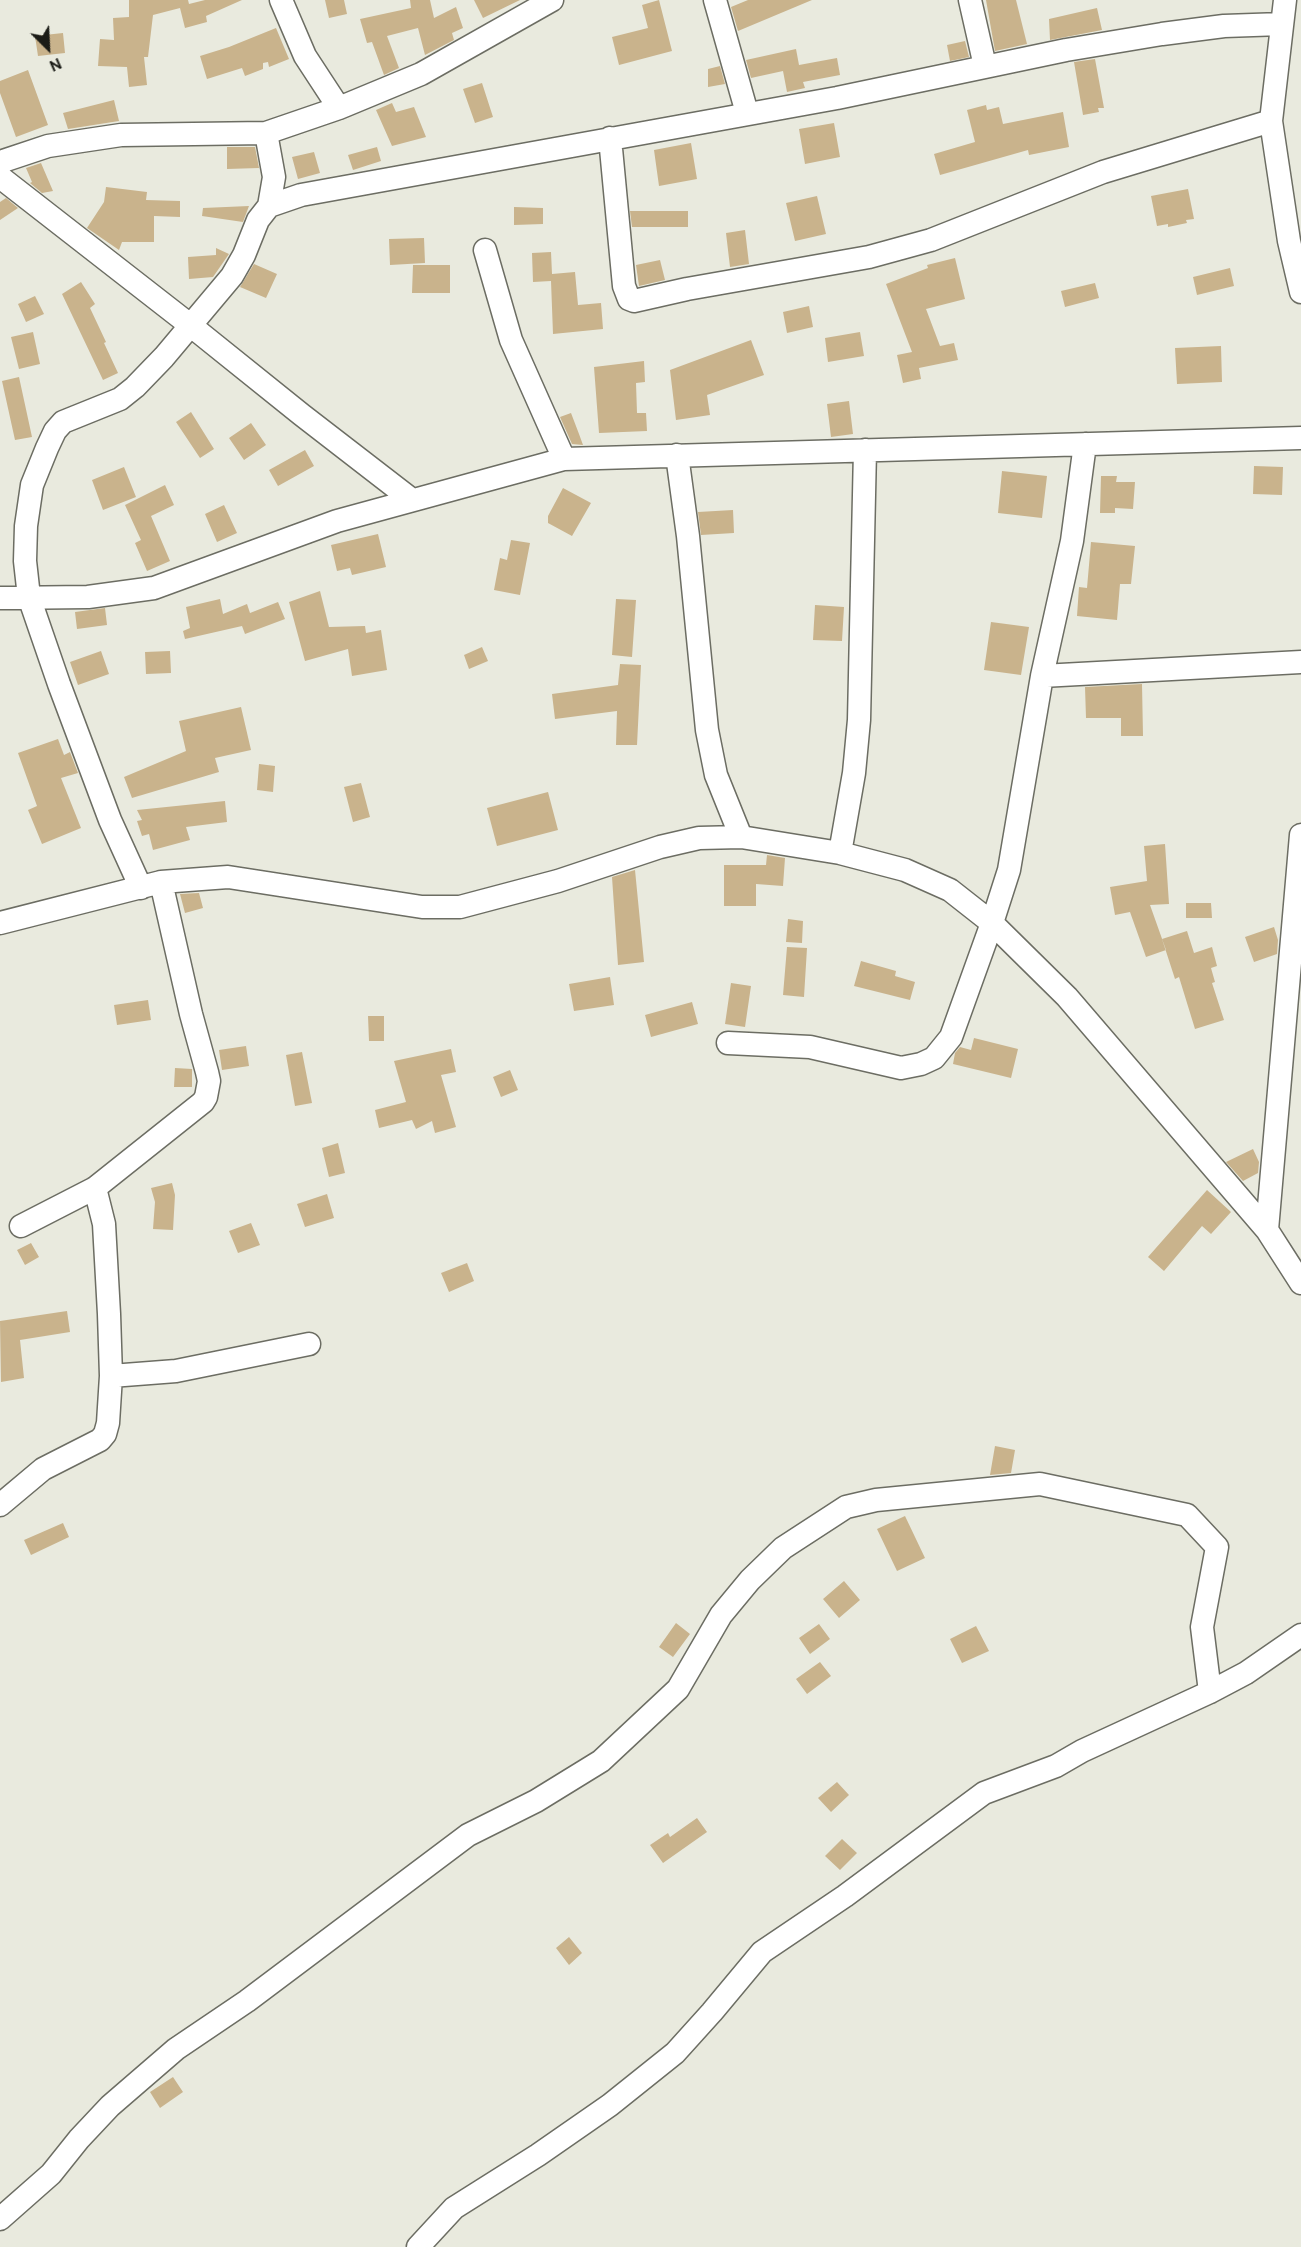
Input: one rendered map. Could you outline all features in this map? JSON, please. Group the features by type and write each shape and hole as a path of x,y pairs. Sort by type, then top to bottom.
{"street":[{"path":"281,0 305,56 339,108"},
{"path":"0,162 48,146 121,135 266,133 339,108 421,74 550,0"},
{"path":"714,0 747,113"},
{"path":"970,0 985,66"},
{"path":"1285,0 1271,121 1295,238 1301,292"},
{"path":"269,206 301,195 837,98 985,66 1161,34 1224,26 1282,24"},
{"path":"610,138 624,286 628,299 634,301 687,289 869,257 931,240 1103,172 1271,121"},
{"path":"21,1226 95,1188 203,1102 208,1090 207,1072 191,1014 151,885 110,820 29,597 25,561 26,526 32,484 55,431 63,422 120,399 135,387 164,357 232,276 244,255 258,220 269,206 274,177 266,133"},
{"path":"0,177 412,500"},
{"path":"274,177 301,195"},
{"path":"486,250 511,340 564,459"},
{"path":"0,598 88,597 154,588 337,521 564,459 1301,438"},
{"path":"728,1043 810,1047 901,1068 921,1064 934,1058 951,1037 1009,870 1042,676 1072,541 1085,444"},
{"path":"840,853 854,773 859,720 865,450"},
{"path":"677,455 688,536 707,730 716,775 741,837"},
{"path":"1042,676 1301,662"},
{"path":"1267,1230 1301,835"},
{"path":"0,923 151,885 228,877 422,908 460,907 558,881 660,847 699,838 741,837 840,853 905,870 950,890 992,923 1067,997 1267,1230 1301,1283"},
{"path":"0,1505 43,1469 100,1440 105,1434 108,1423 111,1376 104,1224 95,1188"},
{"path":"111,1376 176,1371 309,1344"},
{"path":"0,2218 51,2174 78,2139 110,2106 176,2049 247,2001 468,1835 536,1801 601,1761 678,1689 721,1615 750,1580 783,1548 846,1507 876,1500 1040,1484 1187,1515 1217,1547 1202,1627 1210,1692"},
{"path":"418,2247 454,2208 538,2155 610,2105 675,2053 762,1952 845,1896 984,1793 1056,1766 1082,1751 1210,1692 1246,1673 1301,1635"}],"building":[{"path":"129,0 188,0 189,4 205,0 242,0 206,16 207,22 185,28 180,8 153,15 148,57 144,57 147,85 129,87 127,67 98,66 100,39 114,40 113,18 129,17"},
{"path":"325,0 344,0 347,14 329,18"},
{"path":"410,0 430,0 434,18 456,7 463,28 452,33 454,40 425,55 418,28 387,36 399,68 384,75 372,42 367,43 360,19 411,8"},
{"path":"474,0 520,0 483,18"},
{"path":"659,0 672,51 619,65 612,37 648,28 642,5"},
{"path":"748,0 812,0 738,31 731,7"},
{"path":"986,0 1016,0 1027,44 995,51"},
{"path":"1097,8 1102,30 1050,40 1049,19"},
{"path":"276,28 289,59 269,67 268,62 263,63 263,69 245,76 242,68 207,79 200,56"},
{"path":"63,33 65,53 38,56 35,36"},
{"path":"965,41 969,57 950,61 947,45"},
{"path":"796,49 799,65 837,58 840,75 803,82 805,88 787,92 783,71 751,78 746,60"},
{"path":"1095,59 1104,108 1098,108 1099,112 1083,115 1074,62"},
{"path":"720,66 725,84 708,87 708,69"},
{"path":"28,70 48,125 16,137 0,93 0,81"},
{"path":"482,83 493,117 475,123 463,89"},
{"path":"114,100 119,121 68,129 63,113"},
{"path":"392,103 396,112 414,107 426,137 392,146 376,110"},
{"path":"986,105 987,110 999,107 1003,124 1063,112 1069,147 1029,155 1028,150 940,175 934,154 975,142 967,110"},
{"path":"834,123 840,157 805,164 799,129"},
{"path":"691,143 697,179 659,186 654,150"},
{"path":"227,147 255,147 259,168 227,169"},
{"path":"377,147 381,161 353,170 348,155"},
{"path":"314,152 320,173 298,179 292,157"},
{"path":"41,163 53,191 42,193 30,183 32,182 26,168"},
{"path":"106,187 147,192 146,200 180,201 180,217 154,216 154,242 122,242 119,250 87,228 104,202"},
{"path":"1188,189 1194,219 1168,227 1168,224 1157,226 1151,196"},
{"path":"817,196 826,234 795,241 786,203"},
{"path":"6,198 18,208 0,220 0,202"},
{"path":"249,206 243,222 202,216 203,208"},
{"path":"514,207 543,208 543,224 514,225"},
{"path":"630,211 688,211 688,227 632,227"},
{"path":"745,230 749,264 730,267 726,233"},
{"path":"424,238 425,263 390,265 389,239"},
{"path":"216,248 229,254 213,277 189,279 188,257 216,255"},
{"path":"551,252 552,274 575,272 578,305 601,303 603,329 553,334 551,281 533,282 532,253"},
{"path":"955,258 965,299 926,309 940,346 954,343 958,360 919,368 921,379 903,383 897,355 912,352 886,284 928,268 927,265"},
{"path":"660,260 665,280 639,286 636,265"},
{"path":"254,264 277,274 266,298 240,287"},
{"path":"413,265 450,265 450,293 412,293"},
{"path":"1230,268 1234,286 1197,295 1193,277"},
{"path":"81,282 95,304 90,308 118,373 103,380 62,294"},
{"path":"1095,283 1099,298 1065,307 1061,291"},
{"path":"35,296 44,314 26,322 18,304"},
{"path":"809,306 813,327 787,333 783,312"},
{"path":"33,332 40,364 19,369 11,337"},
{"path":"860,332 864,356 828,362 825,338"},
{"path":"751,340 764,375 707,395 710,415 676,420 670,370"},
{"path":"1221,346 1222,382 1177,384 1175,348"},
{"path":"644,361 645,382 636,383 637,413 646,413 647,431 599,433 594,367"},
{"path":"19,377 32,437 15,440 2,381"},
{"path":"849,401 853,434 831,437 827,404"},
{"path":"191,412 214,449 200,458 176,422"},
{"path":"571,413 583,445 572,444 560,417"},
{"path":"251,423 266,445 244,460 229,438"},
{"path":"305,450 314,466 278,486 269,470"},
{"path":"1254,466 1283,467 1282,495 1253,494"},
{"path":"124,467 136,497 103,510 92,480"},
{"path":"1002,471 1047,476 1042,518 998,513"},
{"path":"1101,476 1117,476 1116,482 1135,482 1133,509 1115,508 1115,513 1100,513"},
{"path":"165,485 174,505 151,516 170,561 147,571 135,543 141,540 125,505"},
{"path":"563,488 591,503 572,536 548,523 548,516"},
{"path":"224,505 237,533 217,542 205,514"},
{"path":"733,510 734,533 701,535 698,512"},
{"path":"378,534 386,567 352,575 350,568 337,571 331,545"},
{"path":"511,540 530,543 520,595 494,590 500,558 507,560"},
{"path":"1091,542 1135,546 1131,584 1120,584 1117,620 1077,616 1079,587 1087,588"},
{"path":"320,591 329,627 365,626 366,633 381,630 387,670 352,676 348,649 305,661 289,602"},
{"path":"220,599 223,614 247,604 250,613 278,602 285,619 245,634 242,626 185,639 183,631 190,628 186,607"},
{"path":"616,599 636,600 632,657 612,655"},
{"path":"815,605 844,607 842,641 813,640"},
{"path":"105,608 107,625 77,629 75,612"},
{"path":"991,622 1029,627 1021,675 984,670"},
{"path":"482,647 488,661 469,669 464,655"},
{"path":"101,651 109,674 78,685 70,662"},
{"path":"170,651 171,673 146,674 145,652"},
{"path":"620,664 641,665 637,745 616,745 617,711 555,719 552,694 618,685"},
{"path":"1142,684 1143,736 1121,736 1121,718 1086,718 1085,687"},
{"path":"241,707 251,750 215,758 219,772 132,798 124,777 186,751 179,721"},
{"path":"58,739 64,755 70,752 78,773 61,778 81,828 42,844 28,810 37,806 18,753"},
{"path":"259,764 275,766 273,792 257,790"},
{"path":"361,783 370,817 353,822 344,787"},
{"path":"548,792 558,830 497,846 487,808"},
{"path":"225,801 227,822 186,827 190,840 153,850 149,834 142,836 137,821 142,820 137,810"},
{"path":"1165,844 1169,904 1150,905 1166,950 1146,957 1130,912 1115,915 1110,887 1147,881 1144,846"},
{"path":"767,855 785,858 783,886 756,884 756,906 724,906 724,865 766,865"},
{"path":"635,870 644,962 618,965 612,877"},
{"path":"199,893 203,908 185,913 180,894"},
{"path":"1186,903 1211,903 1212,918 1186,918"},
{"path":"788,919 803,921 802,943 786,942"},
{"path":"1274,927 1278,940 1277,954 1254,962 1245,937"},
{"path":"1187,931 1194,953 1212,947 1217,966 1211,968 1215,982 1212,983 1224,1020 1195,1029 1179,977 1175,979 1162,939"},
{"path":"787,947 807,948 804,997 783,995"},
{"path":"861,961 896,971 895,976 915,982 910,1000 854,986"},
{"path":"610,977 614,1005 574,1011 569,984"},
{"path":"731,983 751,986 745,1027 725,1024"},
{"path":"148,1000 151,1020 117,1025 114,1005"},
{"path":"692,1002 698,1024 651,1037 645,1015"},
{"path":"368,1016 384,1016 384,1041 369,1041"},
{"path":"974,1038 1018,1049 1011,1078 953,1064 955,1053 960,1047 971,1050"},
{"path":"246,1046 249,1066 222,1070 219,1050"},
{"path":"451,1049 456,1072 441,1075 456,1127 435,1133 432,1121 416,1129 412,1120 379,1128 375,1110 406,1102 394,1061"},
{"path":"302,1052 312,1103 295,1106 286,1055"},
{"path":"175,1068 192,1069 192,1087 174,1087"},
{"path":"510,1070 518,1090 501,1097 493,1077"},
{"path":"338,1143 345,1173 329,1177 322,1148"},
{"path":"1253,1149 1259,1162 1258,1173 1243,1181 1226,1162"},
{"path":"172,1183 175,1195 173,1230 153,1229 155,1202 151,1188"},
{"path":"1207,1190 1231,1212 1211,1234 1202,1226 1164,1271 1148,1257"},
{"path":"327,1194 334,1218 305,1227 297,1204"},
{"path":"251,1223 260,1245 238,1253 229,1231"},
{"path":"31,1243 39,1257 25,1265 17,1250"},
{"path":"467,1263 474,1281 449,1292 441,1273"},
{"path":"67,1311 70,1332 20,1340 24,1378 1,1382 0,1321"},
{"path":"995,1446 1015,1450 1011,1473 990,1475"},
{"path":"905,1516 925,1558 897,1571 877,1529"},
{"path":"63,1523 69,1537 31,1555 24,1540"},
{"path":"844,1581 860,1600 839,1618 823,1599"},
{"path":"676,1623 690,1634 673,1657 659,1647"},
{"path":"819,1624 830,1639 810,1654 799,1638"},
{"path":"976,1626 989,1651 962,1663 950,1639"},
{"path":"820,1662 831,1676 807,1694 796,1679"},
{"path":"837,1782 849,1795 831,1812 818,1798"},
{"path":"697,1818 707,1832 663,1863 650,1845 668,1833 670,1837"},
{"path":"842,1839 857,1853 840,1870 825,1856"},
{"path":"569,1937 582,1953 569,1965 556,1948"},
{"path":"173,2077 183,2092 160,2108 150,2092"}]}
